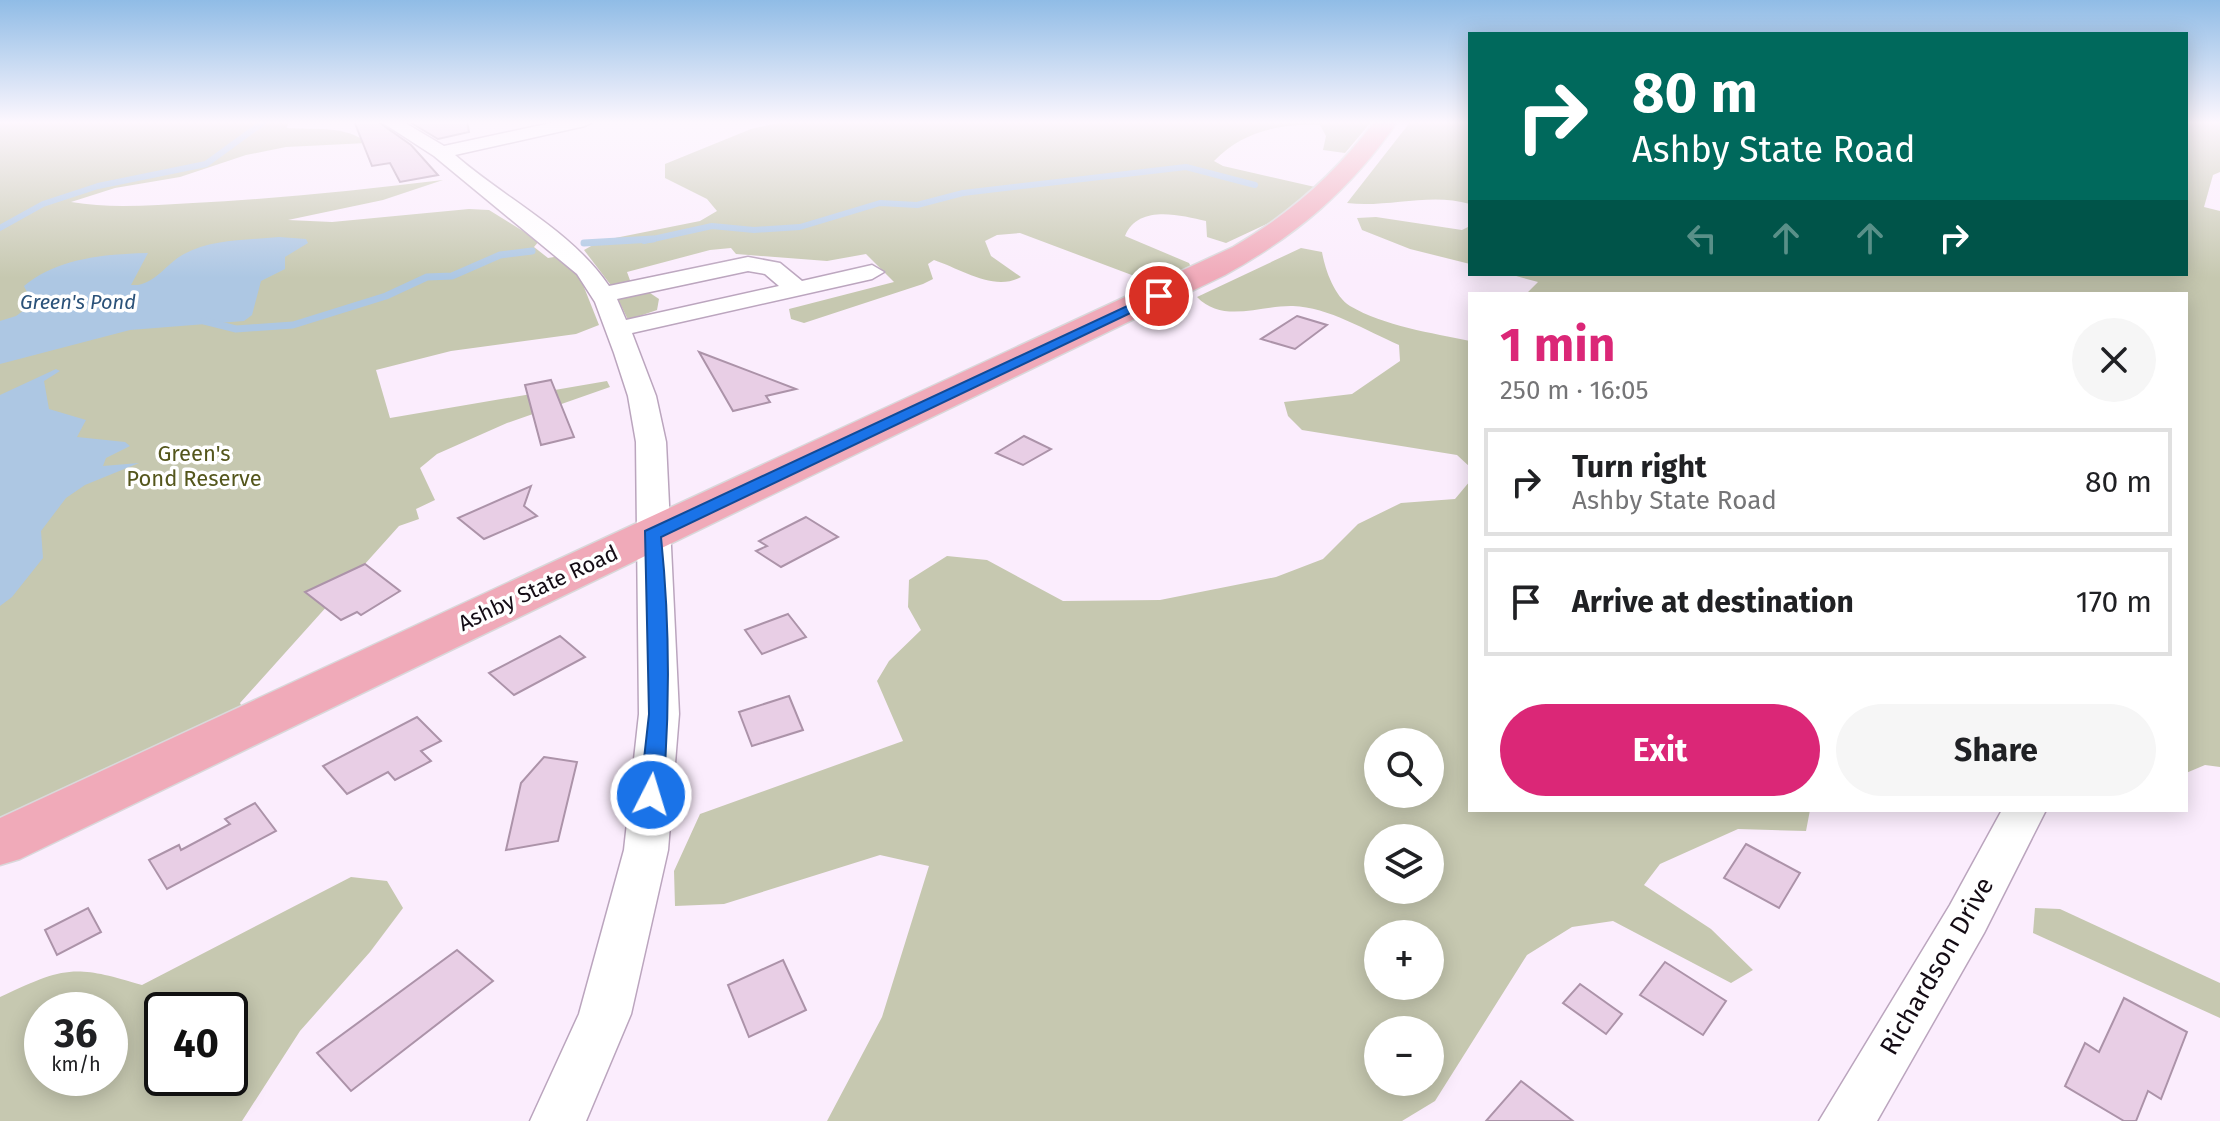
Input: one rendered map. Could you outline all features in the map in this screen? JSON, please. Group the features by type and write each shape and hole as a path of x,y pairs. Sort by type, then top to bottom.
{"main road":[{"name":"Ashby State Road","path":"0,843 1255,248 1298,220 1330,193 1346,173"}],"street":[{"path":"464,173 563,248 586,270 618,329 642,396 651,442 652,535 659,606 659,714 646,850 605,1014 558,1121"},
{"path":"602,295 748,264 772,268 798,289"},
{"path":"618,329 872,272"},
{"path":"654,283 679,316"},
{"name":"Richardson Drive","path":"1847,1121 1967,919 2023,812"}],"green space":[{"name":"Green's Pond Reserve","path":"0,173 191,173 115,188 71,202 132,206 318,194 443,180 383,200 288,220 332,222 469,209 489,210 539,241 534,247 548,258 560,256 580,277 599,325 576,334 451,351 376,370 390,418 607,381 610,387 507,423 437,454 420,468 435,500 416,509 419,519 399,526 240,703 247,717 0,831"},
{"path":"665,173 1255,173 1315,187 1290,213 1226,243 1207,237 1206,221 1161,214 1139,219 1125,236 1189,263 1195,275 1161,286 1020,233 997,235 985,241 991,256 1021,277 1011,281 989,281 934,260 928,264 933,279 923,284 804,323 791,319 789,309 894,282 866,254 827,261 736,254 731,248 710,250 627,272 631,283 613,288 584,250 600,241 700,221 717,211 707,199 665,178"},
{"path":"1370,173 1468,173 1468,204 1440,199 1347,203"},
{"path":"2188,173 2217,173 2213,175 2204,207 2220,211 2220,767 2205,765 2188,772 2188,292 1528,292 1538,282 1516,276 2188,276"},
{"path":"1376,217 1462,230 1468,227 1468,264 1410,249 1362,230 1357,218"},
{"path":"1301,248 1322,252 1335,289 1350,306 1393,324 1468,341 1468,465 1457,455 1302,430 1288,416 1284,402 1352,394 1400,361 1399,345 1347,321 1306,307 1218,310 1197,297"},
{"path":"647,291 659,299 657,310 628,320 617,297"},
{"path":"1468,483 1468,812 1810,812 1806,831 1738,829 1660,864 1644,885 1711,929 1753,970 1731,983 1613,921 1572,927 1527,955 1444,1087 1444,1016 1364,1016 1364,1096 1438,1096 1402,1121 827,1121 882,1017 929,866 880,855 724,904 675,906 674,871 700,814 903,741 877,681 889,661 921,630 908,607 909,580 947,556 987,560 1063,601 1160,600 1276,577 1323,559 1358,524 1401,503 1455,499"},
{"path":"351,877 387,881 403,908 370,952 300,1031 242,1121 0,1121 0,997 55,974 100,974 142,985"},
{"path":"2035,908 2060,909 2220,983 2220,1018 2033,933"}],"water":[{"name":"Green's Pond","path":"279,237 306,239 308,243 285,257 285,269 261,281 252,315 244,321 130,330 0,364 0,321 16,316 38,300 29,296 24,286 51,269 99,256 148,253 131,285 139,285 153,279 177,258 206,245"},
{"name":"Green's Pond","path":"56,369 60,371 44,381 49,409 86,420 77,437 125,442 130,446 106,458 103,466 139,463 85,485 66,498 41,531 43,558 12,597 0,606 0,395"}],"building":[{"path":"395,173 438,175 400,182"},
{"path":"1297,316 1327,325 1295,349 1261,339"},
{"path":"699,352 796,389 766,396 770,402 733,411"},
{"path":"551,380 574,437 541,445 525,385"},
{"path":"1024,436 1051,449 1023,465 996,453"},
{"path":"531,486 524,506 537,516 484,539 458,518"},
{"path":"806,517 838,537 781,567 756,551 767,546 759,541"},
{"path":"365,564 400,591 361,615 357,612 341,620 305,592"},
{"path":"788,614 806,637 762,654 745,630"},
{"path":"560,636 585,657 514,695 489,673"},
{"path":"789,696 803,730 752,746 739,712"},
{"path":"417,717 441,741 421,751 431,761 395,780 388,772 347,794 323,766"},
{"path":"544,757 577,762 558,841 506,850 521,783"},
{"path":"255,803 276,831 167,889 149,860 179,845 181,850 230,824 225,819"},
{"path":"1746,844 1800,873 1779,908 1724,878"},
{"path":"88,908 101,932 57,955 45,930"},
{"path":"457,950 493,981 351,1091 317,1053"},
{"path":"783,960 806,1010 749,1037 728,985"},
{"path":"1665,962 1726,1001 1703,1035 1640,995"},
{"path":"1580,984 1622,1014 1606,1034 1563,1003"},
{"path":"2124,998 2187,1032 2161,1099 2148,1091 2136,1121 2124,1121 2065,1086 2085,1043 2099,1052"},
{"path":"1521,1081 1573,1121 1486,1121"}],"waterway":[{"path":"0,228 43,204 98,186 160,173"},
{"path":"644,241 712,226 754,230 800,227 880,203 917,205 963,193 1132,173"},
{"path":"1210,173 1255,185"},
{"path":"584,243 653,239"},
{"path":"204,321 236,329 293,325 386,296 427,277 452,276 500,255 532,251"}],"route":[{"path":"651,795 659,714 659,606 652,535 1159,296"}]}
